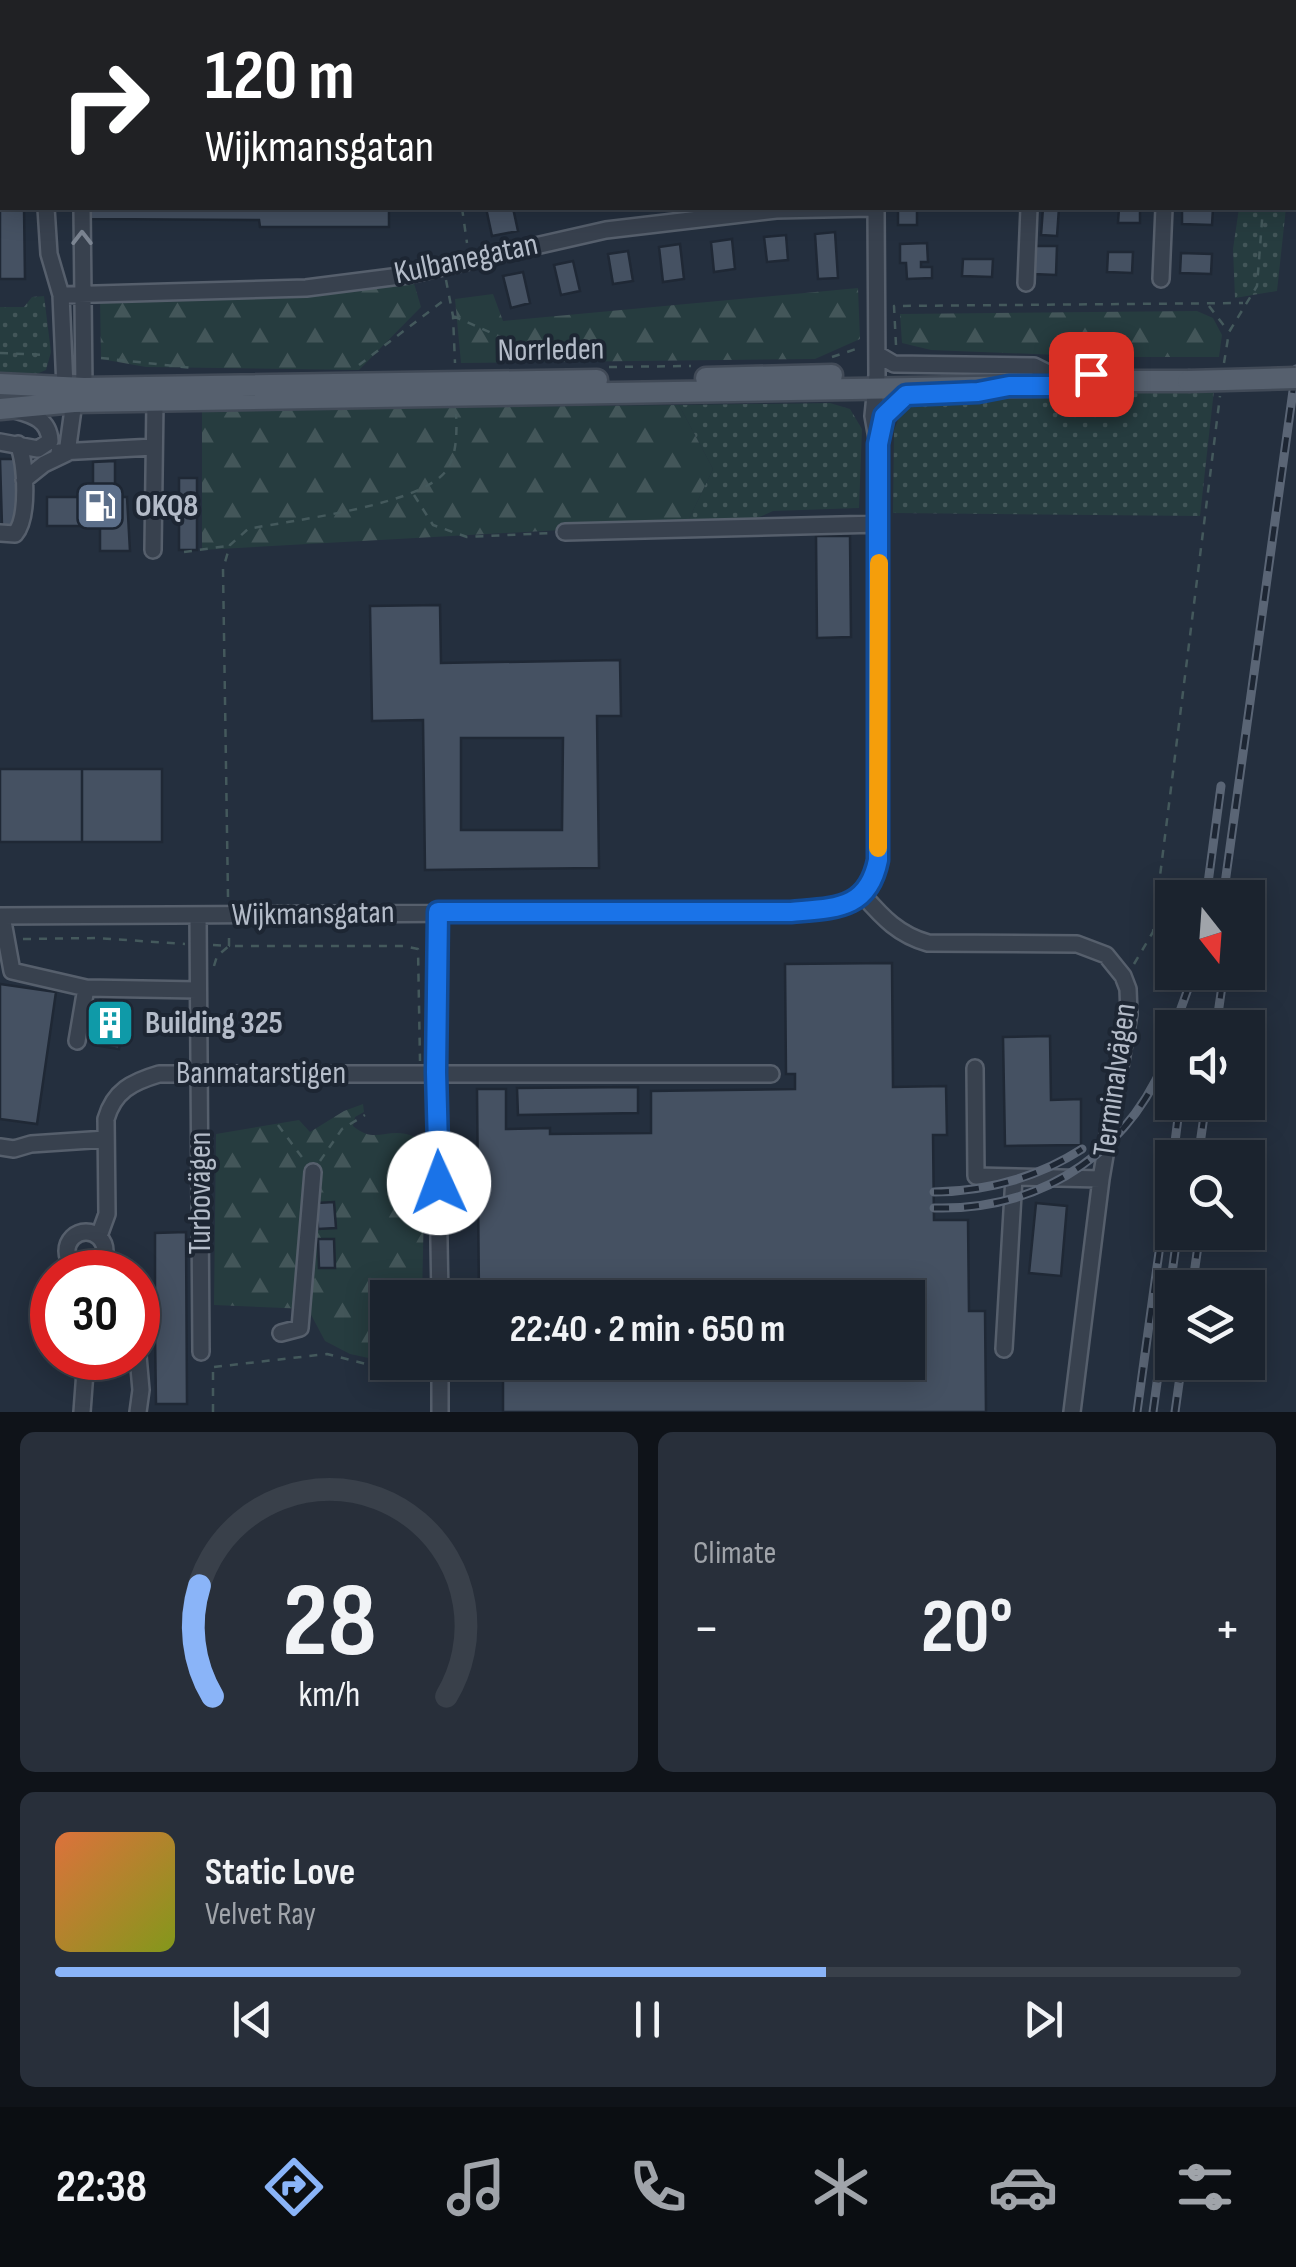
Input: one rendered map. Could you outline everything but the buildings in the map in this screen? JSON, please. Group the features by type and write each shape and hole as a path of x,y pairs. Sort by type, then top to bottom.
{"main road":[{"name":"Norrleden","path":"3,408 74,393 1046,365 1091,374 1102,381"},
{"name":"Norrleden","path":"0,384 155,402 843,388 877,370 1009,386 1296,378"}],"street":[{"path":"46,210 49,254 60,295 63,356 74,393"},
{"path":"67,453 74,393 84,358 82,210"},
{"name":"Kulbanegatan","path":"60,295 306,288 408,275 606,230 776,210"},
{"path":"863,895 874,881 878,860 879,524 873,210"},
{"path":"1026,283 1029,210"},
{"path":"1161,279 1164,210"},
{"path":"878,416 906,395 978,392 1009,386"},
{"path":"843,388 862,398 878,416"},
{"path":"154,550 155,402"},
{"path":"3,408 37,416 56,452 154,447"},
{"path":"0,442 38,449 50,442"},
{"path":"0,534 20,530 24,480 18,444"},
{"path":"24,480 67,453"},
{"path":"565,532 879,524"},
{"name":"Terminalvägen","path":"863,895 882,917 912,938 928,943 1077,944 1106,955 1123,976 1129,1014 1102,1179 1072,1412"},
{"name":"Wijkmansgatan","path":"1,916 791,912 848,904 863,895"},
{"path":"438,912 428,1072 439,1280"},
{"name":"Turbovägen","path":"198,915 207,1351"},
{"path":"1,916 12,971 86,988 197,990"},
{"path":"78,1041 86,988"},
{"path":"975,1068 976,1176 1102,1179"},
{"name":"Banmatarstigen","path":"99,1236 107,1214 106,1119 110,1104 126,1086 159,1074 771,1074"},
{"path":"0,1147 14,1149 50,1142 106,1139"},
{"path":"281,1333 300,1328 313,1172"},
{"path":"1004,1349 1014,1177"},
{"path":"82,1412 84,1380"},
{"path":"138,1412 140,1380"},
{"path":"440,1380 440,1412"}],"path":[{"path":"462,210 469,252"},
{"path":"1224,362 1229,332 1257,286 1263,210"},
{"path":"354,369 447,298 453,316 455,363"},
{"path":"907,348 896,345 894,306 1245,303"},
{"path":"1208,305 1229,332"},
{"path":"453,316 570,367"},
{"path":"826,361 854,348 877,370"},
{"path":"0,353 63,356"},
{"path":"84,358 207,368"},
{"path":"1046,365 1116,365"},
{"path":"607,367 700,366"},
{"path":"1123,976 1153,932 1220,393"},
{"path":"184,552 215,550 230,544 248,528 414,494 434,484 449,468 456,412"},
{"path":"414,494 433,525 466,538 565,532"},
{"path":"229,946 223,568 230,544"},
{"path":"6,939 97,938 229,946 418,949 428,1072"},
{"path":"214,966 217,956 229,946"},
{"path":"278,1125 313,1172 342,1129 365,1114"},
{"path":"207,1351 213,1367 213,1412"},
{"path":"213,1367 327,1354 370,1365"}],"green space":[{"path":"1239,210 1286,210 1277,291 1235,298 1233,249"},
{"path":"413,280 421,307 359,370 146,367 101,359 100,297"},
{"path":"858,288 860,339 815,359 461,363 455,299 493,294 503,321"},
{"path":"44,296 51,352 46,370 27,378 0,377 0,307 24,307 32,297"},
{"path":"1197,311 1213,318 1222,335 1219,357 931,350 902,343 900,314"},
{"path":"1214,390 1200,516 893,513 894,430 903,408 928,398"},
{"path":"830,403 850,409 862,429 859,508 773,511 746,523 687,523 713,469 679,405"},
{"path":"679,405 713,469 687,523 202,550 202,410"},
{"path":"363,1104 364,1112 355,1117 353,1126 369,1134 415,1137 425,1161 422,1280 370,1280 370,1358 350,1354 325,1341 308,1309 214,1305 216,1134 299,1120 310,1132"}],"railway":[{"path":"1225,880 1296,369"},
{"path":"1208,880 1221,786"},
{"path":"1180,1010 1188,990"},
{"path":"1219,1010 1221,990"},
{"path":"934,1208 975,1206 1049,1185 1110,1142 1135,1114 1155,1082"},
{"path":"1175,1140 1178,1120"},
{"path":"1201,1140 1203,1120"},
{"path":"934,1192 1011,1181 1082,1149"},
{"path":"1137,1412 1159,1250"},
{"path":"1153,1412 1175,1250"},
{"path":"1195,1270 1197,1250"},
{"path":"1175,1412 1179,1380"}],"slow traffic":[{"path":"878,848 879,563"}],"place":[{"name":"OKQ8","path":"100,506"},
{"name":"Building 325","path":"110,1023"}],"route":[{"path":"439,1183 438,912 791,912 848,904 863,895 874,881 878,860 878,444 884,416 906,395 978,392 1009,386 1092,386 1102,381 1091,374"}]}
